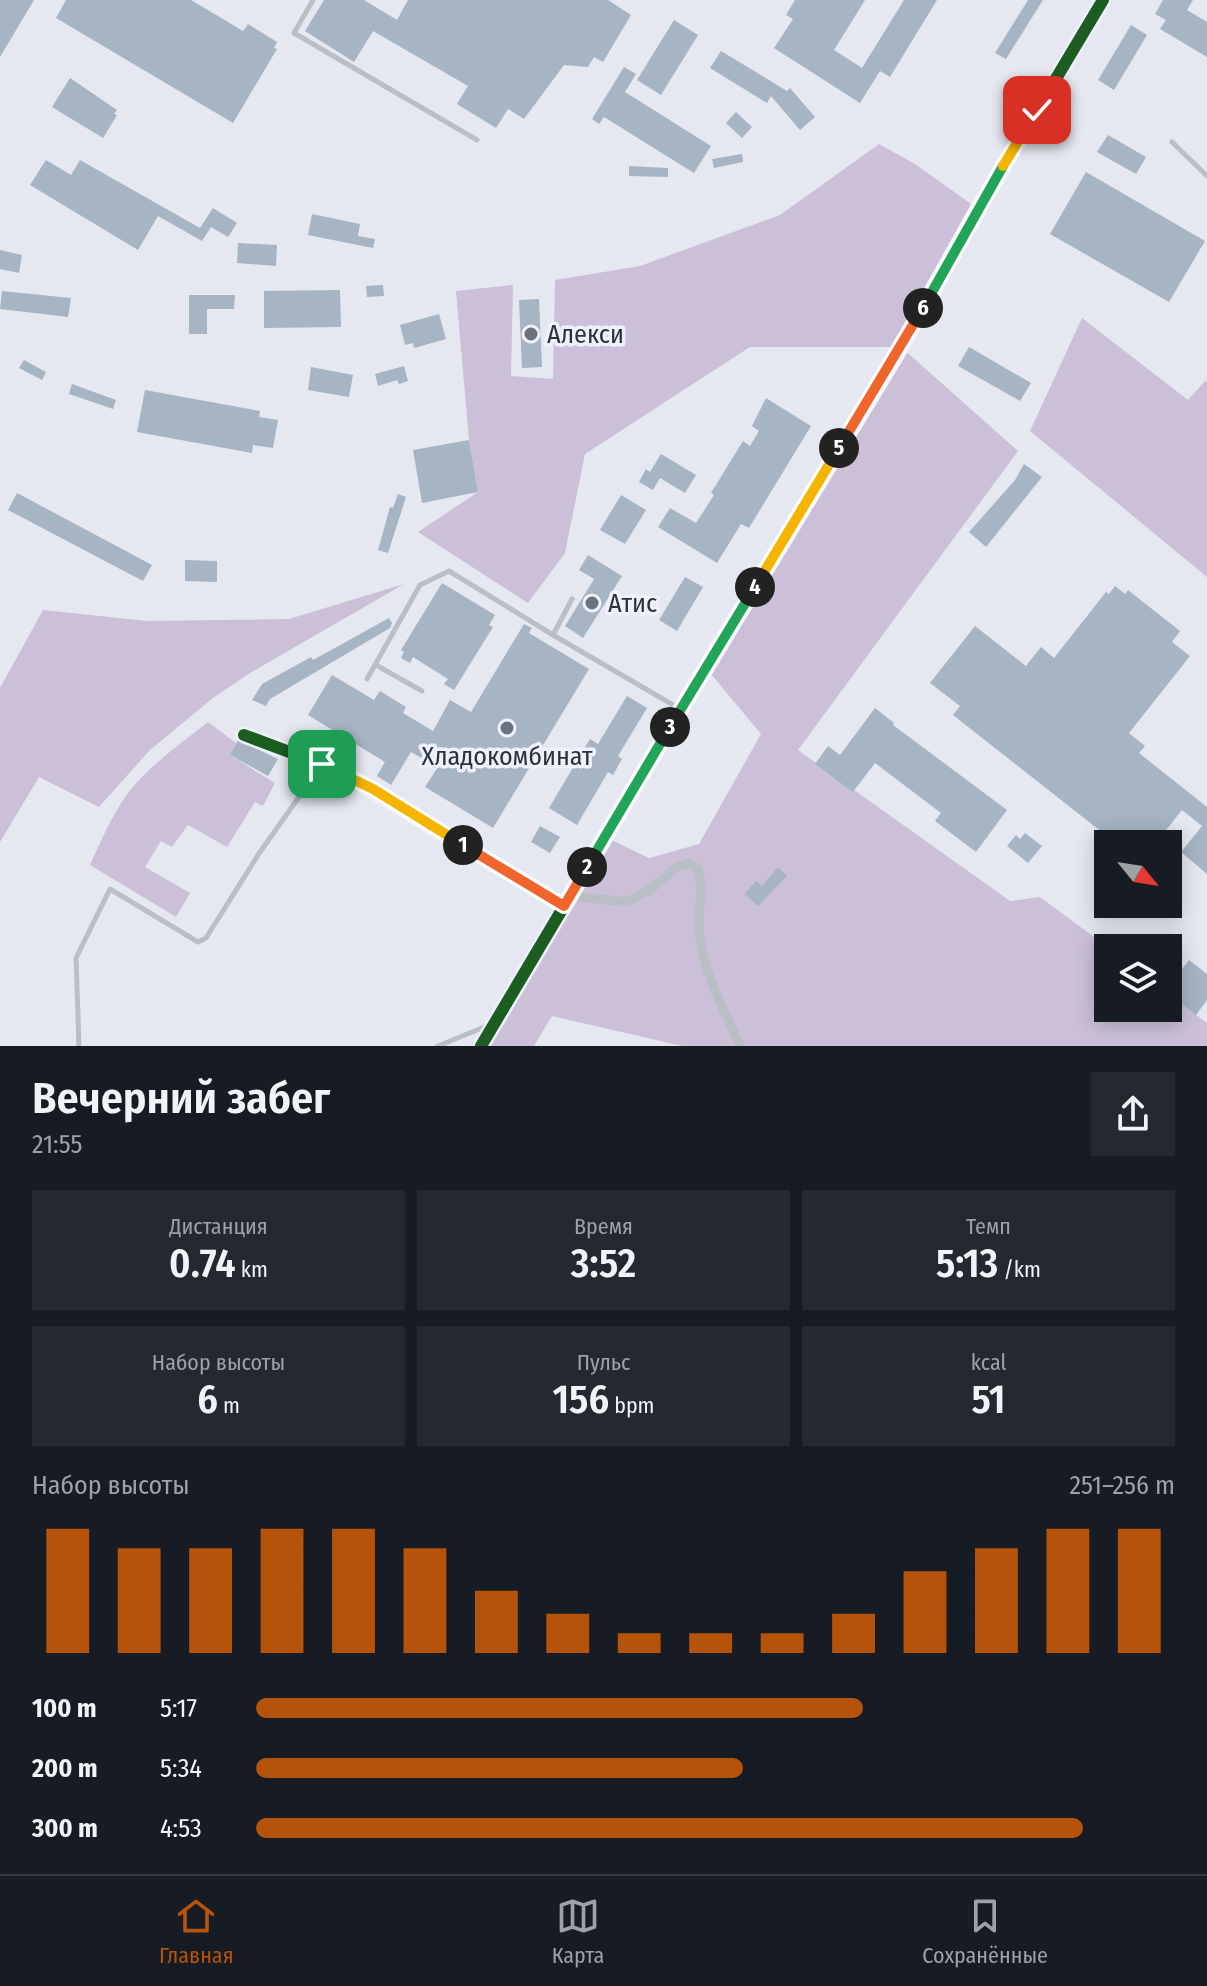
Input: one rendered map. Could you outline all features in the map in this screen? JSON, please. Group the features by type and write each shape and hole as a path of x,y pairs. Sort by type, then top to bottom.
{"street":[{"path":"481,1046 901,347 978,209 1103,0"},
{"path":"244,735 322,764 373,789 564,906"},
{"path":"570,896 627,902 651,889 677,867 689,863 698,869 701,880 699,931 705,968 740,1046"}],"lane":[{"path":"313,0 294,33 477,140"},
{"path":"1172,142 1207,176"},
{"path":"367,679 420,585 449,571 681,709"},
{"path":"553,635 572,599"},
{"path":"376,665 422,691"},
{"path":"79,1046 76,958 110,889 198,942 206,938 258,855 322,764"},
{"path":"438,1046 495,1022"}],"shaded area":[{"path":"879,144 915,164 978,209 901,347 1018,451 798,750 1010,901 1040,897 1094,937 1094,1022 1182,1022 1182,1004 1207,1023 1207,1046 682,1046 552,1016 534,1046 481,1046 605,837 649,858 699,844 761,734 706,668 900,347 750,347 585,454 565,553 528,603 418,532 478,492 469,440 456,291 513,285 511,376 553,379 555,280 640,266 780,215"},
{"path":"1082,318 1188,400 1207,382 1207,577 1030,431"},
{"path":"404,584 250,673 213,698 150,750 99,807 39,777 0,842 0,688 43,610 147,621 289,619"},
{"path":"208,722 236,743 230,755 275,783 263,806 255,802 227,847 188,825 172,847 161,841 145,867 190,893 176,917 90,865 128,793 156,764"}],"building":[{"path":"0,0 34,0 0,57"},
{"path":"66,0 191,0 243,31 248,24 277,42 274,48 277,49 233,123 56,18"},
{"path":"324,0 364,0 397,20 408,0 608,0 631,15 603,62 594,57 588,67 564,65 524,119 508,109 496,128 457,104 468,86 373,31 354,62 305,31"},
{"path":"795,0 865,0 834,50 862,68 904,0 937,0 890,77 880,71 860,103 774,48 793,19 786,15"},
{"path":"1028,0 1043,0 1006,59 995,53"},
{"path":"1163,0 1193,0 1187,10 1207,22 1207,57 1160,29 1166,20 1155,14"},
{"path":"674,20 698,35 661,95 637,80"},
{"path":"1131,25 1147,35 1114,90 1098,80"},
{"path":"721,51 787,91 790,88 815,117 800,130 771,96 767,103 710,68"},
{"path":"624,67 636,74 625,92 711,146 694,173 604,117 599,124 592,119"},
{"path":"70,78 117,110 103,138 52,107"},
{"path":"736,112 752,127 742,138 726,123"},
{"path":"1108,135 1146,157 1136,174 1097,152"},
{"path":"742,154 743,162 714,168 712,159"},
{"path":"46,160 71,175 80,160 200,228 213,208 237,223 228,237 211,227 202,241 158,216 138,250 30,185"},
{"path":"629,166 668,168 668,177 629,176"},
{"path":"1086,172 1205,241 1169,302 1050,234"},
{"path":"312,214 360,224 358,236 375,239 373,248 308,235"},
{"path":"238,243 277,245 276,266 237,263"},
{"path":"0,250 22,255 19,273 0,269"},
{"path":"383,285 384,296 367,297 366,286"},
{"path":"340,290 341,327 264,328 264,291"},
{"path":"2,291 71,298 68,317 0,309"},
{"path":"189,295 235,295 234,309 207,309 207,334 189,334"},
{"name":"Алекси","path":"539,299 542,367 522,368 519,300"},
{"path":"439,314 446,339 414,348 413,343 405,345 400,325"},
{"path":"969,347 1031,383 1020,401 958,366"},
{"path":"24,360 46,372 42,380 19,368"},
{"path":"404,366 408,381 399,384 397,380 378,386 375,374"},
{"path":"311,367 353,375 349,397 308,390"},
{"path":"72,384 116,400 113,409 69,394"},
{"path":"145,390 260,411 259,417 278,420 273,448 253,445 252,453 137,432"},
{"path":"766,398 811,426 749,528 741,524 717,563 658,527 670,508 696,523 743,441 750,446 759,431 752,426"},
{"path":"469,440 478,492 422,503 413,450"},
{"path":"661,454 696,475 685,493 660,478 653,490 639,482 646,469 650,472"},
{"path":"1024,464 1042,477 986,547 969,532 1015,480"},
{"path":"17,493 152,565 143,581 8,510"},
{"path":"398,494 406,497 388,553 378,550 390,507 393,508"},
{"path":"621,495 646,510 625,544 600,530"},
{"name":"Атис","path":"588,555 622,576 583,638 565,626 594,579 579,570"},
{"path":"185,560 217,561 217,582 185,581"},
{"path":"685,577 703,587 677,631 659,620"},
{"path":"442,583 495,615 489,625 493,627 454,690 444,684 448,679 413,657 410,663 401,658 404,652 401,650"},
{"path":"1115,586 1125,594 1128,590 1180,631 1172,642 1190,656 1129,733 1145,746 1139,753 1207,807 1207,874 1182,853 1202,826 1182,810 1166,830 1099,830 953,715 960,706 930,683 975,626 1026,666 1041,647 1054,658 1106,592 1109,594"},
{"path":"389,618 392,623 390,628 270,699 266,706 252,700 262,684"},
{"name":"Хладокомбинат","path":"524,624 532,628 529,633 589,669 493,828 425,787 438,767 411,752 391,785 377,776 385,762 308,715 332,675 374,700 380,691 406,707 403,713 433,731 450,700 471,712"},
{"path":"627,696 647,708 618,756 622,759 613,775 608,772 577,825 549,808 590,739 598,744"},
{"path":"875,708 893,725 1007,810 976,852 935,821 941,813 875,763 853,792 815,764 828,746 840,755"},
{"path":"238,740 278,759 268,776 230,755"},
{"path":"540,826 560,837 550,853 531,842"},
{"path":"1025,833 1042,846 1028,863 1007,846 1016,835 1020,839"},
{"path":"778,867 787,876 758,906 745,894 756,881 762,886"},
{"path":"1189,960 1207,974 1207,1000 1196,1015 1182,1004 1182,969"}],"cycle path":[{"path":"481,1046 901,347 978,209 1103,0"},
{"path":"244,735 340,771 564,906"}],"place":[{"name":"Алекси","path":"531,334"},
{"name":"Атис","path":"592,603"},
{"name":"Хладокомбинат","path":"507,728"}],"route":[{"path":"322,764 373,789 564,906 901,347 1037,110"}]}
